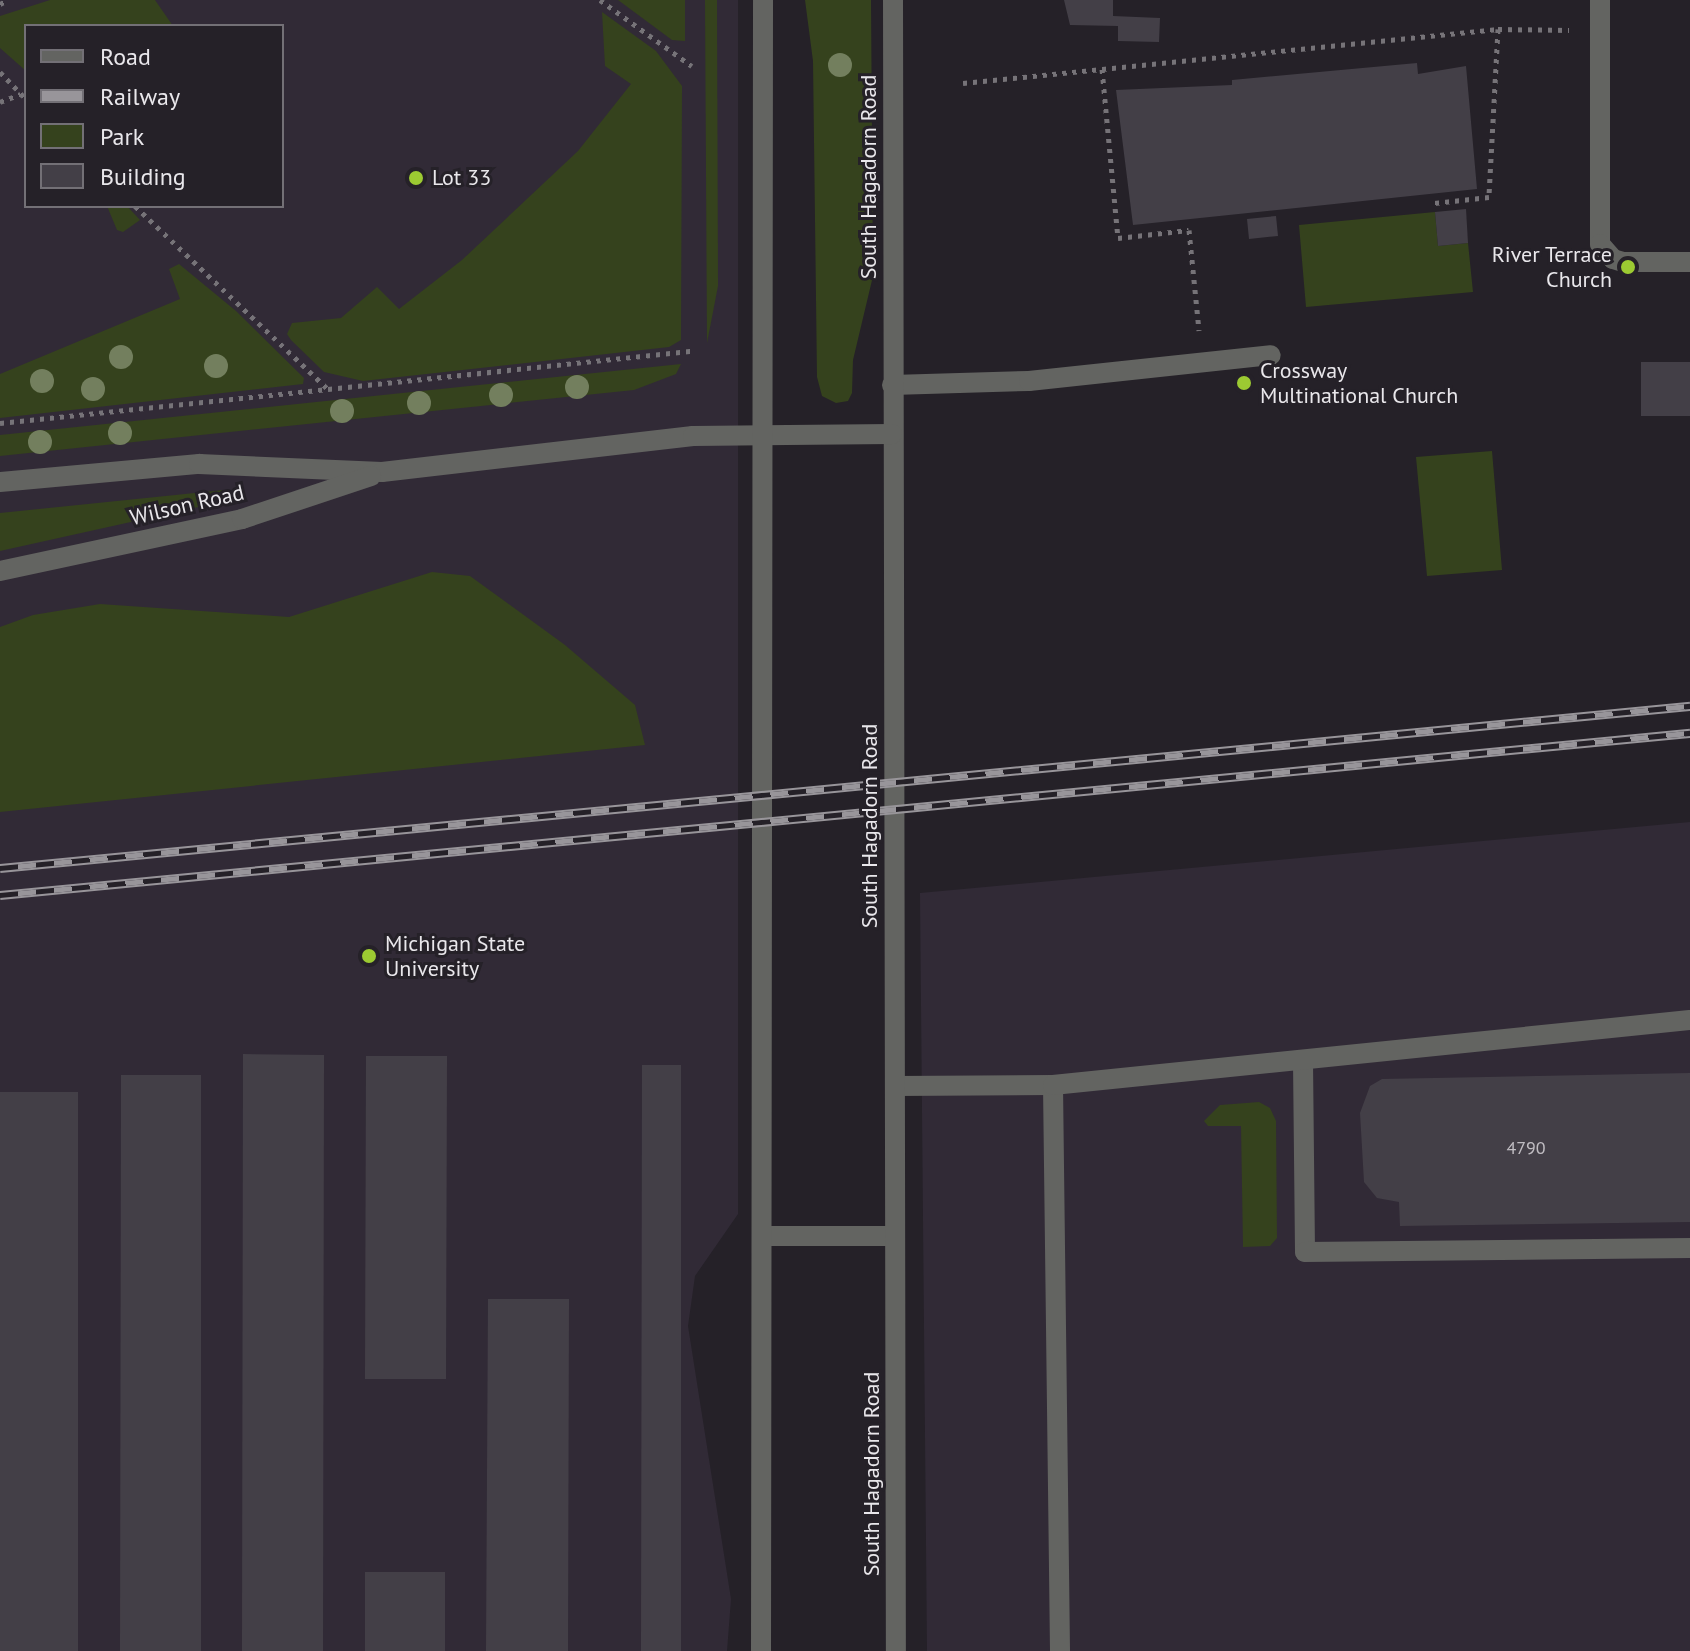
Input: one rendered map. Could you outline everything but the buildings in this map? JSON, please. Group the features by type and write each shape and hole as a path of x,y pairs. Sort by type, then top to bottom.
{"street":[{"path":"761,1651 763,0"},
{"name":"South Hagadorn Road","path":"893,0 896,1651"},
{"path":"1600,0 1600,244 1613,259 1623,262 1690,262"},
{"path":"892,385 1029,381 1271,355"},
{"name":"Wilson Road","path":"0,482 199,464 382,472 763,433 892,434"},
{"name":"Wilson Road","path":"0,571 242,519 382,472"},
{"path":"895,1086 1053,1085 1690,1020"},
{"path":"1303,1061 1305,1252 1690,1248"},
{"path":"1053,1085 1060,1651"},
{"path":"762,1236 895,1236"}],"path":[{"path":"0,4 8,0"},
{"path":"600,0 692,66"},
{"path":"1434,203 1489,197 1498,29"},
{"path":"963,83 1498,29 1600,30"},
{"path":"1102,69 1118,238 1189,230 1203,363"},
{"path":"0,72 24,96"},
{"path":"0,102 24,96"},
{"path":"137,208 328,389"},
{"path":"0,423 692,351"}],"shaded area":[{"name":"Michigan State University","path":"0,0 738,0 738,1214 695,1276 688,1326 731,1599 727,1651 0,1651"},
{"path":"1690,822 1690,1651 927,1651 920,893"}],"green space":[{"path":"50,0 155,0 172,24 24,24 24,69 0,48 0,16"},
{"path":"618,0 685,0 685,41 672,40"},
{"path":"705,0 717,0 718,286 707,343"},
{"path":"805,0 871,0 873,276 853,360 852,393 848,401 836,403 822,396 817,377 813,61"},
{"path":"602,12 656,51 682,86 681,340 669,347 363,381 324,372 287,334 292,323 341,318 377,287 399,309 462,260 578,151 631,84 605,66"},
{"path":"108,208 129,208 140,220 123,232 117,230"},
{"path":"1435,212 1438,246 1468,243 1473,292 1306,307 1299,225"},
{"path":"179,264 236,311 304,378 303,384 0,418 0,374 180,299 169,269"},
{"path":"681,364 676,374 634,390 0,456 0,435"},
{"path":"1492,451 1502,570 1427,576 1416,457"},
{"path":"224,490 233,494 230,500 0,551 0,513"},
{"path":"432,572 470,576 565,645 635,705 645,745 0,812 0,627 33,615 100,604 289,617"},
{"path":"1259,1102 1270,1108 1276,1121 1277,1238 1270,1246 1243,1247 1241,1126 1208,1126 1204,1121 1220,1105"}],"railway":[{"path":"0,868 1690,706"},
{"path":"0,895 1690,733"}],"place":[{"name":"Lot 33","path":"416,178"},
{"name":"River Terrace Church","path":"1628,267"},
{"name":"Crossway Multinational Church","path":"1244,383"},
{"name":"Michigan State University","path":"369,956"}]}
